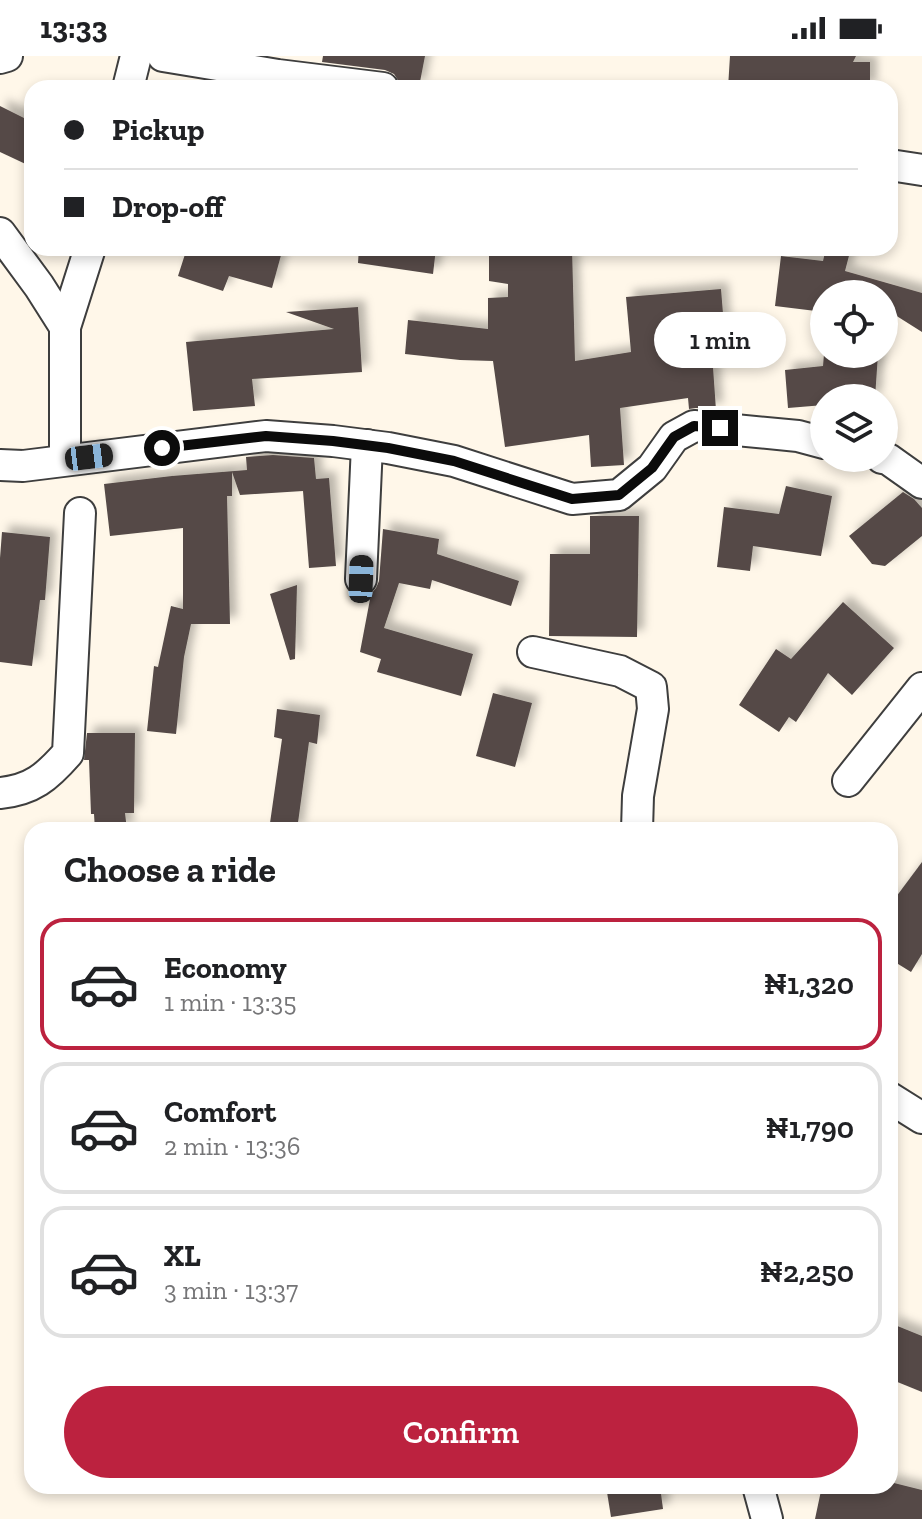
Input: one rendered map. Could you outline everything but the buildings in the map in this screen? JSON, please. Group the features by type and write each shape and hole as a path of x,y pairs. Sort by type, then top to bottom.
{"street":[{"path":"0,58 7,56"},
{"path":"130,80 136,56"},
{"path":"163,56 318,80"},
{"path":"898,166 922,170"},
{"path":"0,233 65,327"},
{"path":"65,460 65,327 87,256"},
{"path":"0,465 23,466 266,436 367,445 454,461 572,499 619,495 652,468 674,437 694,426 810,439"},
{"path":"361,579 367,445"},
{"path":"898,466 922,483"},
{"path":"0,793 18,792 47,777 68,753 80,513"},
{"path":"533,652 620,671 651,687 653,709 638,796 637,822"},
{"path":"848,781 922,688"},
{"path":"898,1103 922,1118"},
{"path":"760,1494 767,1519"}],"route":[{"path":"162,448 266,436 333,441 454,461 572,499 619,495 652,468 674,437 694,426 720,428"}]}
